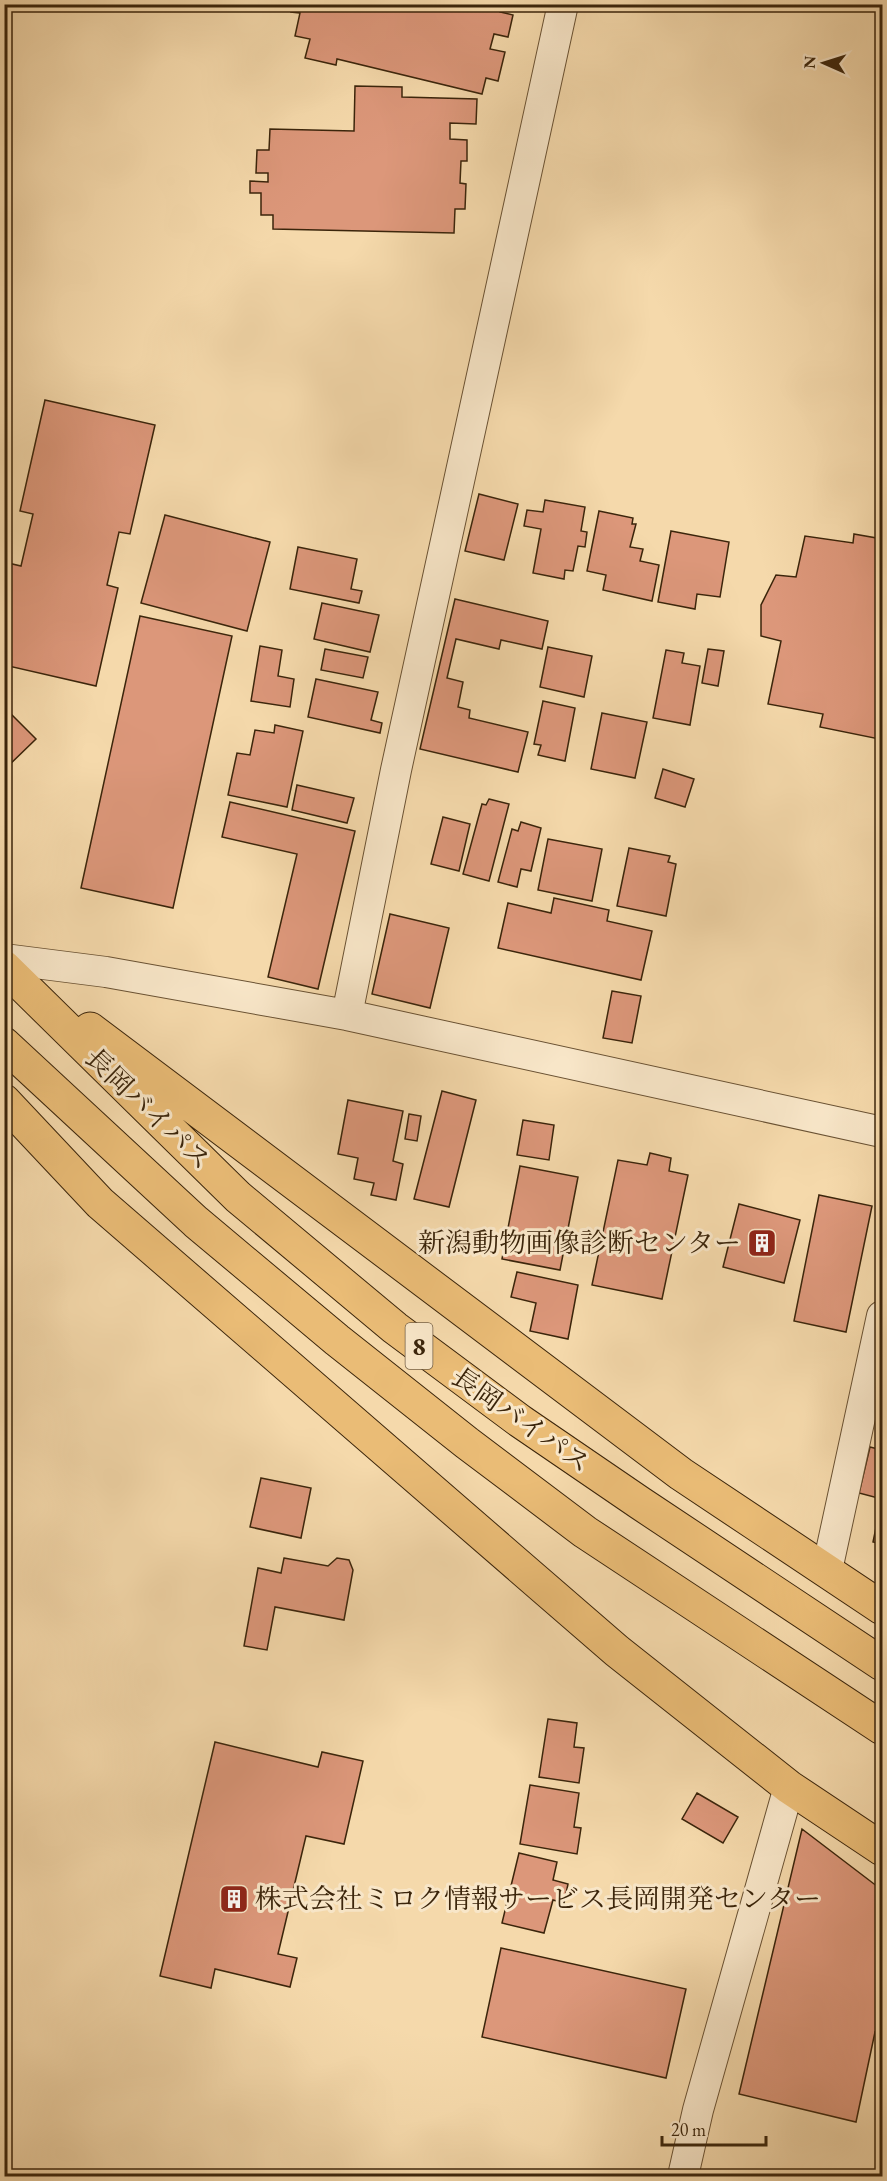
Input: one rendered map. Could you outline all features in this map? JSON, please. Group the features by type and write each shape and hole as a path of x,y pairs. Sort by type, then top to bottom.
{"highway":[{"path":"4,966 681,1474 882,1608"},
{"name":"長岡バイパス","path":"4,966 238,1197 395,1328 529,1427 882,1664"},
{"name":"長岡バイパス","path":"4,1044 196,1222 337,1340 467,1443 585,1532 882,1728"},
{"path":"4,1101 108,1210 617,1651 789,1787 882,1849"}],"street":[{"path":"347,1015 396,770 563,4"},
{"path":"4,959 106,972 347,1015 882,1132"},
{"path":"827,1570 882,1316"},
{"path":"683,2176 698,2110 789,1787"}],"building":[{"path":"293,4 502,4 500,12 513,15 508,37 494,34 490,49 505,52 498,81 486,78 482,94 337,59 336,65 305,58 310,39 295,36 300,13 291,12"},
{"path":"355,86 402,87 402,97 477,99 476,124 450,123 450,139 467,140 467,161 461,161 460,183 466,184 465,209 455,209 454,233 273,229 273,215 261,215 261,193 250,193 250,181 268,182 268,173 256,173 257,150 269,150 270,129 354,131"},
{"path":"45,400 155,425 130,534 119,532 107,585 118,588 96,686 4,665 4,579 8,563 21,566 33,514 20,511"},
{"path":"479,494 518,504 504,560 465,551"},
{"path":"545,500 585,507 581,531 587,532 585,547 578,546 573,571 565,570 564,579 533,573 541,529 524,526 527,510 543,512"},
{"path":"599,511 633,518 632,524 636,524 630,547 643,549 640,561 659,565 652,601 603,590 606,575 587,571"},
{"path":"165,515 270,542 247,631 141,603"},
{"path":"671,531 729,542 720,597 697,594 695,609 658,602"},
{"path":"854,534 882,539 882,731 879,739 820,727 823,714 768,704 781,641 761,636 761,605 776,575 796,577 805,536 853,543"},
{"path":"298,547 357,559 351,589 362,591 359,603 290,589"},
{"path":"455,599 548,621 542,649 501,640 499,649 456,639 447,678 463,682 458,707 470,710 469,718 528,732 518,772 420,749"},
{"path":"322,603 379,615 370,652 314,639"},
{"path":"140,616 232,636 173,908 81,888"},
{"path":"260,646 282,650 278,676 294,679 290,707 251,701"},
{"path":"548,647 592,656 584,697 540,687"},
{"path":"325,649 368,657 363,678 321,670"},
{"path":"708,649 724,651 718,686 702,683"},
{"path":"666,650 684,653 682,663 700,666 690,725 653,718"},
{"path":"316,679 378,692 371,720 382,723 380,733 308,717"},
{"path":"543,701 575,708 565,761 538,755 541,745 534,744"},
{"path":"4,707 36,739 4,770"},
{"path":"602,713 647,722 635,778 591,769"},
{"path":"275,725 303,731 287,807 228,795 237,753 250,755 255,730 274,733"},
{"path":"663,769 694,779 685,807 655,798"},
{"path":"297,785 354,798 347,823 292,810"},
{"path":"489,799 509,804 489,881 463,874 482,804 486,805"},
{"path":"230,802 355,831 318,989 268,977 297,854 222,837"},
{"path":"443,817 470,824 459,871 431,864"},
{"path":"521,822 541,828 531,871 521,869 517,887 498,882 512,829 518,831"},
{"path":"548,839 602,849 592,901 538,890"},
{"path":"629,848 670,856 668,862 676,864 666,916 617,906"},
{"path":"554,898 609,910 607,921 652,931 641,980 498,948 508,903 551,913"},
{"path":"390,914 449,928 430,1008 372,994"},
{"path":"612,991 641,996 632,1043 603,1038"},
{"path":"442,1091 476,1100 449,1207 414,1199"},
{"path":"348,1100 403,1111 393,1161 403,1164 396,1200 371,1195 374,1183 354,1179 358,1158 338,1154"},
{"path":"409,1114 421,1116 417,1141 405,1139"},
{"path":"523,1120 554,1125 549,1160 517,1155"},
{"path":"650,1153 671,1158 669,1171 688,1175 662,1299 592,1285 618,1160 647,1165"},
{"path":"520,1166 578,1177 560,1270 502,1259"},
{"path":"819,1195 872,1206 846,1332 794,1321"},
{"name":"新潟動物画像診断センター","path":"739,1204 800,1220 784,1283 723,1267"},
{"path":"517,1272 578,1285 568,1339 530,1331 536,1303 511,1297"},
{"path":"870,1447 882,1450 882,1499 859,1493"},
{"path":"261,1478 311,1488 301,1538 250,1527"},
{"path":"882,1499 882,1544 873,1542"},
{"path":"284,1558 328,1566 337,1558 349,1560 353,1570 344,1620 275,1607 267,1650 244,1646 258,1568 281,1573"},
{"path":"548,1719 577,1723 574,1747 584,1748 579,1783 539,1777"},
{"name":"株式会社ミロク情報サービス長岡開発センター","path":"215,1742 318,1767 322,1752 363,1761 344,1844 306,1836 278,1954 297,1958 290,1987 215,1969 211,1988 160,1976"},
{"path":"530,1785 579,1793 574,1827 581,1828 577,1854 520,1844"},
{"path":"697,1793 738,1817 723,1843 682,1819"},
{"path":"802,1829 882,1890 882,2034 875,2032 856,2122 739,2094"},
{"path":"519,1853 557,1862 553,1880 568,1884 564,1903 553,1900 544,1933 502,1923"},
{"path":"501,1948 686,1989 666,2078 482,2037"}],"place":[{"name":"新潟動物画像診断センター","path":"762,1243"},
{"name":"株式会社ミロク情報サービス長岡開発センター","path":"234,1899"}]}
